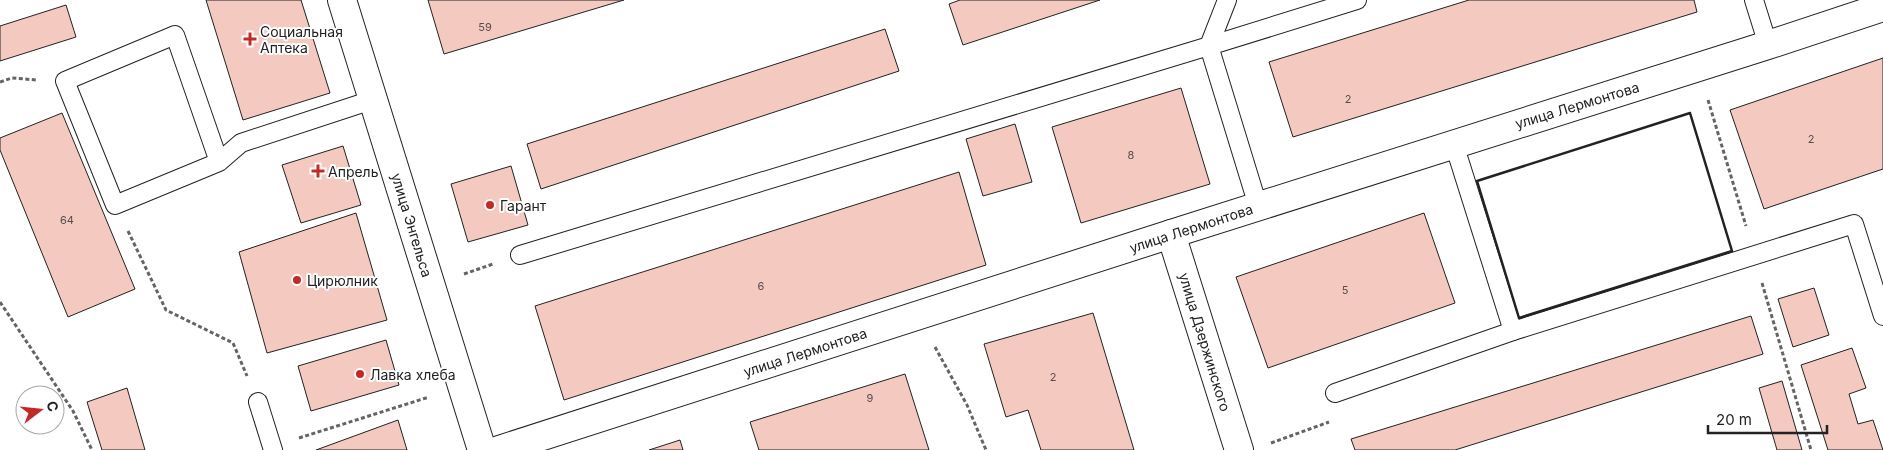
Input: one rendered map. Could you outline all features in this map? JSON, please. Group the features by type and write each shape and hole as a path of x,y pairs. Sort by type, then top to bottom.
{"street":[{"name":"улица Энгельса","path":"342,0 482,450"},
{"name":"улица Лермонтова","path":"499,450 1883,7"},
{"name":"улица Дзержинского","path":"1171,234 1239,450"}],"lane":[{"path":"1228,0 1209,46 1258,206"},
{"path":"520,255 1357,0"},
{"path":"1754,0 1768,45"},
{"path":"219,162 175,35 66,81 116,205 219,162 241,143 372,100"},
{"path":"1454,144 1513,331"},
{"path":"1334,392 1513,331 1854,224 1883,316"},
{"path":"258,402 272,448"}],"path":[{"path":"0,82 12,78 66,81"},
{"path":"116,205 166,310 233,343 258,402"},
{"path":"0,302 73,411 92,450"},
{"path":"932,342 967,405 986,450"},
{"path":"272,448 437,394"}],"building":[{"path":"206,0 301,0 330,93 243,120"},
{"path":"428,0 624,0 444,54"},
{"path":"960,0 1100,0 963,45 949,4"},
{"path":"1469,0 1694,0 1697,12 1293,137 1269,62"},
{"path":"66,5 76,37 0,61 0,26"},
{"path":"885,29 899,71 541,189 527,144"},
{"path":"1883,58 1883,169 1764,209 1730,110"},
{"path":"1181,88 1210,184 1081,223 1052,127"},
{"path":"62,113 135,289 68,317 0,150 0,138"},
{"path":"1015,124 1032,182 983,196 966,139"},
{"path":"343,146 361,205 301,223 282,165"},
{"path":"511,166 528,225 468,242 451,184"},
{"path":"959,172 986,265 564,400 535,306"},
{"path":"356,213 387,320 267,353 239,252"},
{"path":"1424,213 1455,303 1268,368 1236,277"},
{"path":"1814,288 1829,335 1793,347 1778,299"},
{"path":"1093,313 1134,450 1041,450 1028,410 1006,417 984,344"},
{"path":"1751,316 1763,354 1455,450 1355,450 1351,439"},
{"path":"386,340 399,385 311,411 298,366"},
{"path":"1852,348 1866,388 1849,394 1858,424 1873,420 1883,450 1828,450 1801,365"},
{"path":"905,374 929,450 759,450 750,422"},
{"path":"1782,381 1802,450 1777,450 1759,388"},
{"path":"127,388 145,450 102,450 87,402"},
{"path":"398,420 407,450 316,450"},
{"path":"680,440 683,450 649,450"}],"wall":[{"path":"1690,113 1732,251 1519,318 1477,181 1690,113"}],"place":[{"name":"Социальная Аптека","path":"250,39"},
{"name":"Апрель","path":"318,171"},
{"name":"Гарант","path":"490,205"},
{"name":"Цирюлник","path":"297,280"},
{"name":"Лавка хлеба","path":"360,374"}]}
